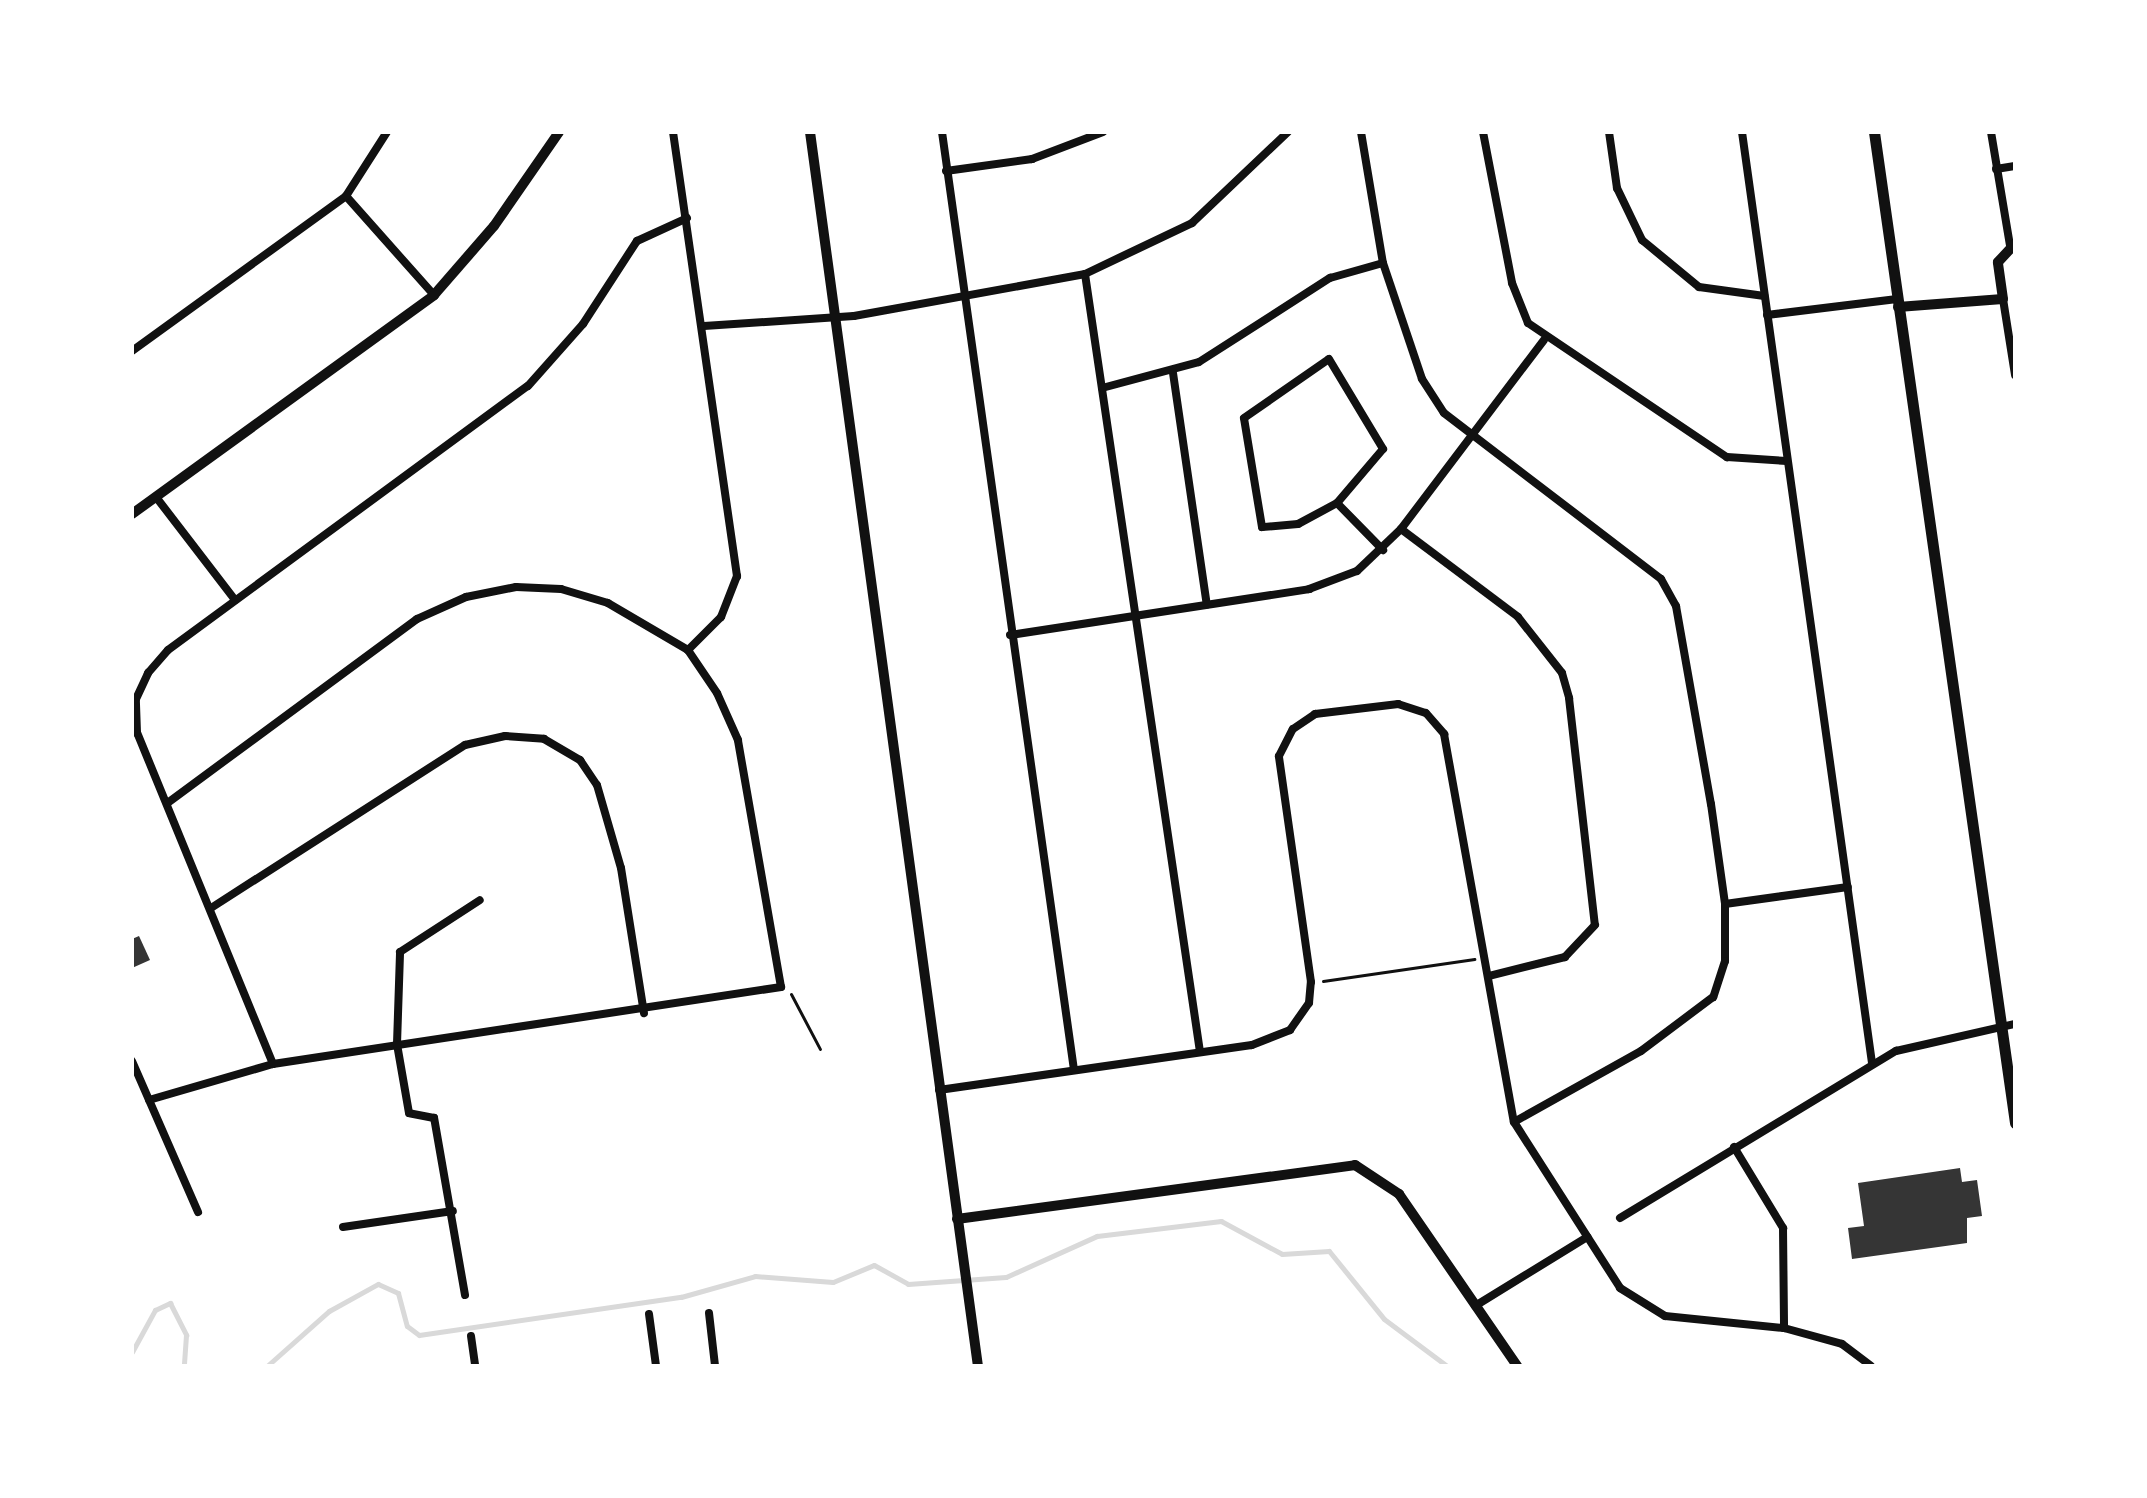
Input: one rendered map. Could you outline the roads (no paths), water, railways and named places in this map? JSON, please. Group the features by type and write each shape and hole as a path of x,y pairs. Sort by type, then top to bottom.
{"main road":[{"path":"1874,132 2015,1123"}],"street":[{"path":"132,351 346,196 387,132"},
{"path":"132,514 434,295 559,132"},
{"path":"673,132 704,326 737,576 721,617 688,650"},
{"path":"810,132 978,1366"},
{"path":"942,132 1010,635 1074,1070"},
{"path":"946,171 1032,159 1103,132"},
{"path":"704,326 835,319 1085,274 1192,223 1288,132"},
{"path":"1361,132 1383,263 1422,379 1444,413 1640,557 1676,606 1725,904 1722,980 1700,1012 1514,1122"},
{"path":"1483,132 1518,305 1544,340 1727,457 1787,461"},
{"path":"1609,132 1617,188 1642,240 1699,287 1764,296"},
{"path":"1742,132 1872,1063"},
{"path":"1991,132 2013,244 1998,262 2003,299 2010,315 2015,375"},
{"path":"1996,169 2015,166"},
{"path":"346,196 434,295"},
{"path":"273,1064 137,733 136,699 168,650 528,386 583,324 637,241 687,218"},
{"path":"1102,388 1173,373 1330,278 1383,263"},
{"path":"1085,274 1200,1052"},
{"path":"1767,315 1897,303 2003,299"},
{"path":"1010,635 1333,582 1383,550 1544,340"},
{"path":"1325,360 1383,449 1337,503 1298,524 1262,527 1243,424 1248,412 1325,360"},
{"path":"1173,373 1207,605"},
{"path":"156,497 235,600"},
{"path":"1337,503 1383,550"},
{"path":"1401,529 1518,617 1562,673 1569,698 1595,925 1565,957 1489,976"},
{"path":"149,1100 273,1064 397,1044 644,1013 781,987 738,740 688,650 608,603 561,589 466,597 417,619 167,803"},
{"path":"939,1090 1200,1052 1290,1030 1309,1003 1311,982 1279,756 1293,729 1315,714 1370,703 1426,713 1444,734 1514,1122 1620,1288 1649,1309 1784,1328 1842,1344 1871,1366"},
{"path":"211,908 465,745 505,736 544,739 580,760 602,798 644,1013"},
{"path":"1725,904 1848,887"},
{"path":"465,1295 453,1211 434,1118 409,1113 397,1044 400,952 480,900"},
{"path":"1620,1218 1872,1063 1934,1037 2015,1024"},
{"path":"132,1061 198,1212"},
{"path":"1734,1147 1783,1228 1784,1328"},
{"path":"957,1219 1355,1165 1399,1194 1517,1366"},
{"path":"343,1227 453,1211"},
{"path":"1475,1306 1587,1237"},
{"path":"709,1313 715,1366"},
{"path":"649,1314 656,1366"},
{"path":"471,1336 475,1366"}],"waterway":[{"path":"267,1366 329,1311 378,1284 398,1293 407,1326 419,1335 681,1297 755,1276 833,1282 874,1265 908,1284 1006,1277 1097,1236 1221,1221 1282,1254 1329,1251 1384,1319 1447,1366"},
{"path":"132,1352 155,1310 170,1303 186,1335 184,1366"}]}
